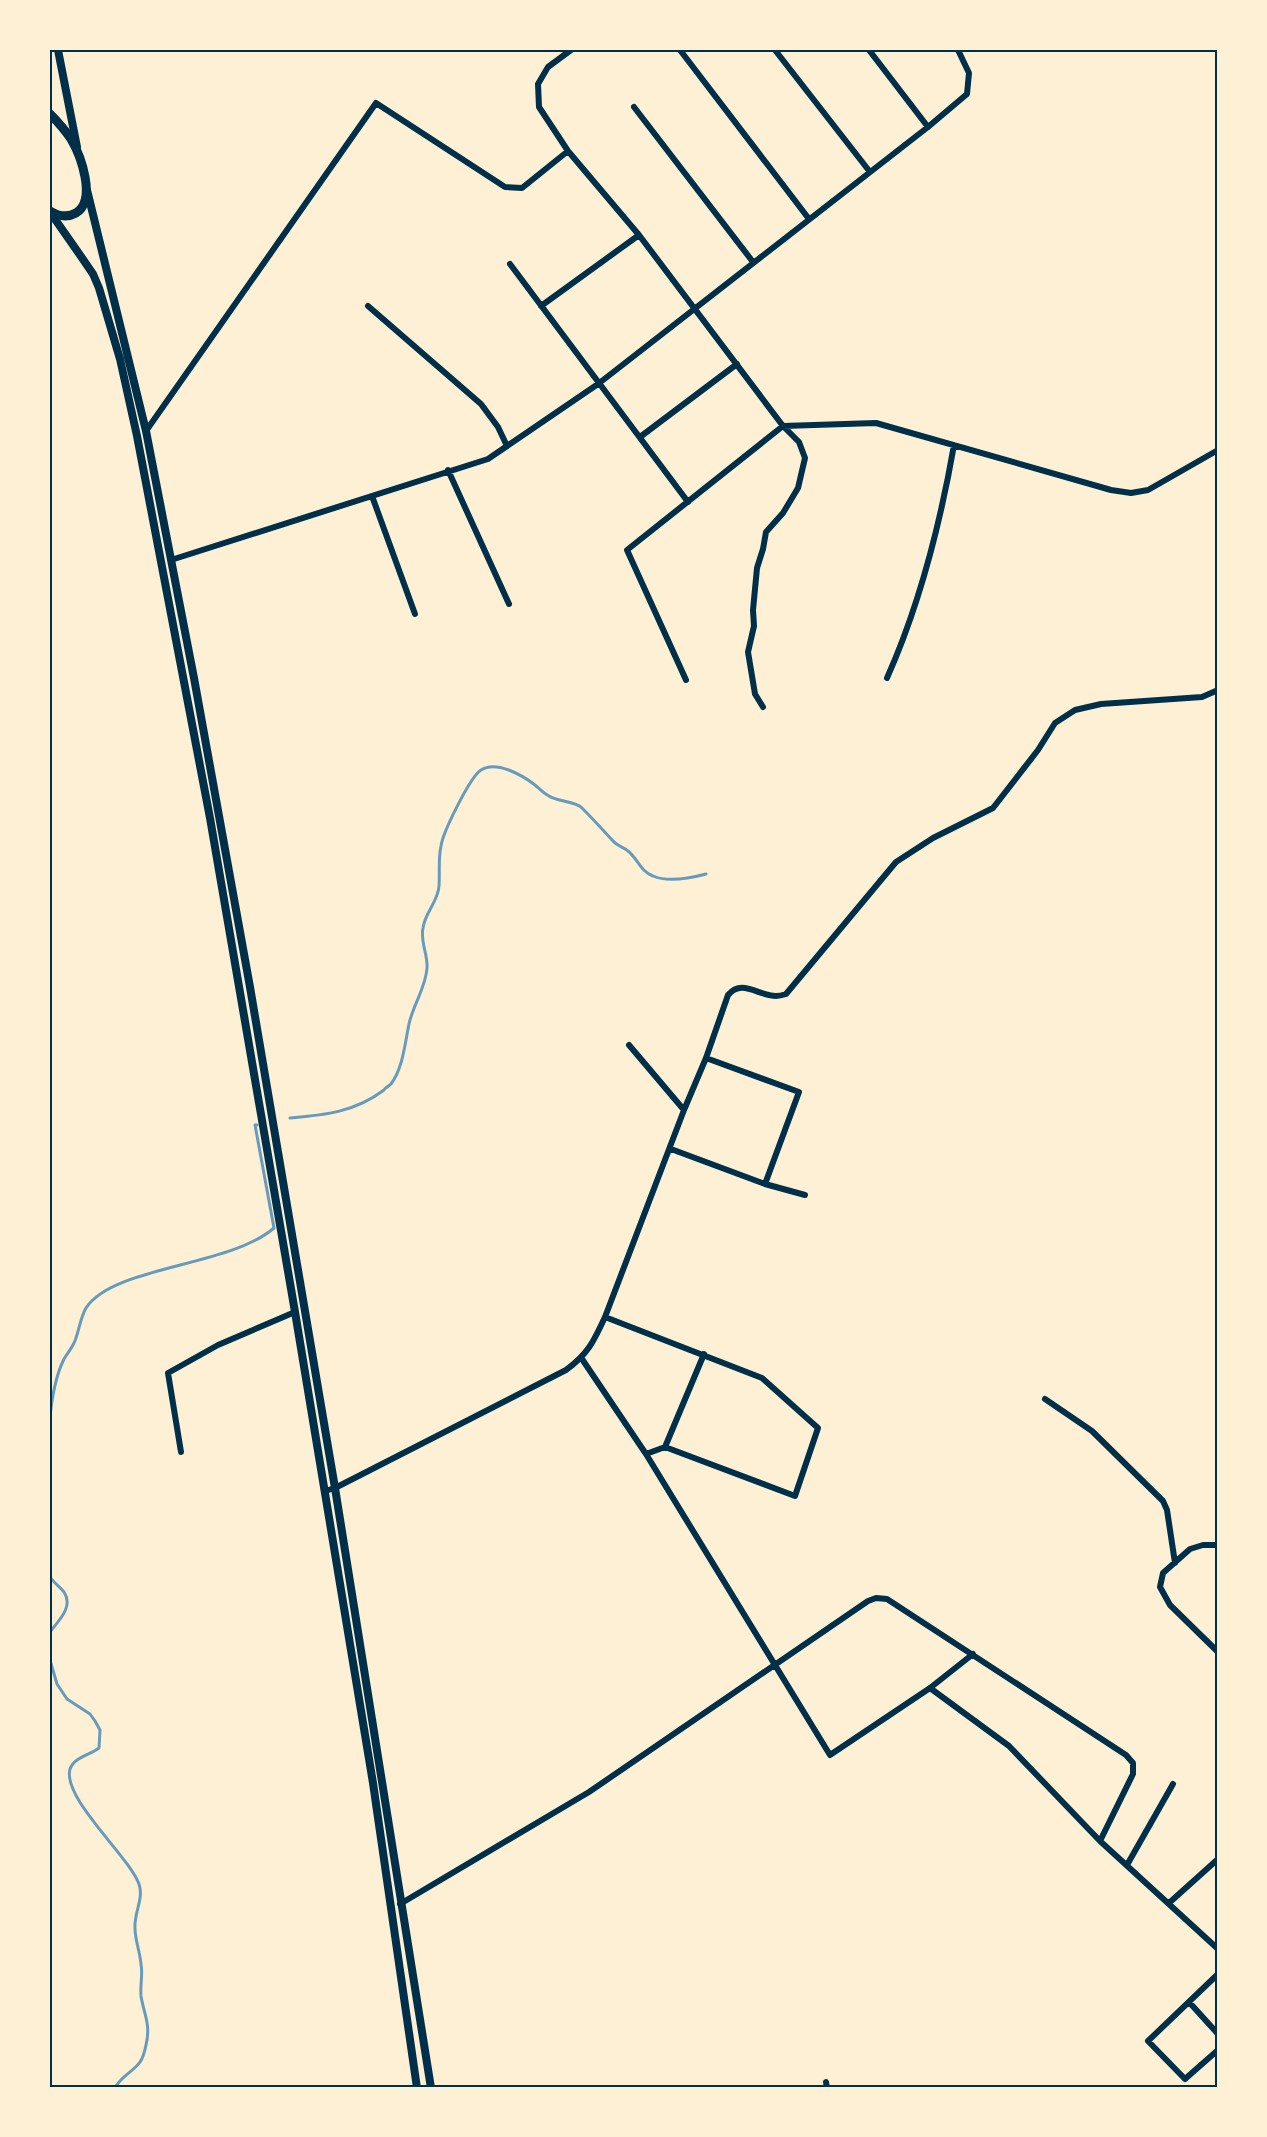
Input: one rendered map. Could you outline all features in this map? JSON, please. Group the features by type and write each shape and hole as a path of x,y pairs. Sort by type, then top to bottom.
{"highway":[{"path":"50,114 71,140 79,156 87,190 86,200 75,214 66,216 50,212"}],"main road":[{"path":"58,50 79,156"},
{"path":"87,190 146,431 250,987 335,1488 430,2088"},
{"path":"50,212 93,274 106,309 123,370 137,436 210,818 295,1312 373,1783 417,2088"}],"street":[{"path":"571,50 548,67 538,84 539,107 568,151 639,235 783,426 799,442 805,458 798,488 783,513 765,532 757,568 753,610 754,626 748,652 755,694 763,707"},
{"path":"680,50 809,219"},
{"path":"775,50 870,172"},
{"path":"869,50 928,127"},
{"path":"171,560 488,459 598,384 928,127 967,94 969,73 958,50"},
{"path":"146,431 376,103 505,188 522,188 568,151"},
{"path":"634,107 753,262"},
{"path":"541,306 639,235"},
{"path":"510,264 688,502"},
{"path":"368,306 481,405 490,415 507,446"},
{"path":"640,437 737,364"},
{"path":"686,680 627,550 783,426 876,423 1112,490 1131,493 1148,490 1218,450"},
{"path":"887,678 904,640 921,589 947,484 954,445"},
{"path":"448,470 509,604"},
{"path":"372,496 415,614"},
{"path":"324,1491 335,1488 566,1370 582,1359 592,1346 605,1317 706,1058 728,995 732,990 742,986 775,996 786,994 896,862 933,838 993,808 1038,750 1054,723 1074,710 1101,704 1202,697 1218,690"},
{"path":"629,1045 684,1110"},
{"path":"706,1058 799,1092 765,1184"},
{"path":"671,1149 765,1184 805,1195"},
{"path":"181,1452 168,1372 218,1345 295,1312"},
{"path":"605,1317 762,1378 818,1428 795,1496 665,1447 646,1454"},
{"path":"665,1447 704,1354"},
{"path":"582,1359 646,1454 830,1755 930,1689 973,1654"},
{"path":"1045,1400 1092,1431 1163,1501 1167,1510 1175,1563"},
{"path":"1218,1545 1190,1548 1163,1573 1160,1587 1170,1605 1218,1652"},
{"path":"400,1904 589,1792 876,1598 887,1599 1126,1755 1133,1763 1133,1774 1100,1841"},
{"path":"930,1689 1009,1746 1100,1841 1215,1946 1218,1938"},
{"path":"1127,1865 1173,1784"},
{"path":"1169,1903 1218,1859"},
{"path":"1218,1974 1148,2041 1185,2079 1218,2050"},
{"path":"1189,2002 1218,2034"}],"waterway":[{"path":"290,1118 327,1114 351,1108 384,1090 395,1078 403,1055 411,1017 426,975 427,963 422,933 424,922 438,892 441,846 464,793 481,770 487,767 509,770 530,781 553,798 579,806 615,843 628,851 645,871 653,876 673,879 706,874"},
{"path":"50,1417 54,1387 61,1366 74,1343 86,1308 100,1294 120,1283 229,1251 254,1241 274,1228 255,1125 257,1125"},
{"path":"50,1577 67,1598 64,1613 50,1632"},
{"path":"50,1660 57,1684 67,1699 90,1714 100,1730 99,1748 72,1765 70,1781 85,1810 133,1872 140,1890 135,1928 142,1968 141,1996 147,2025 147,2038 141,2060 115,2088"}]}
